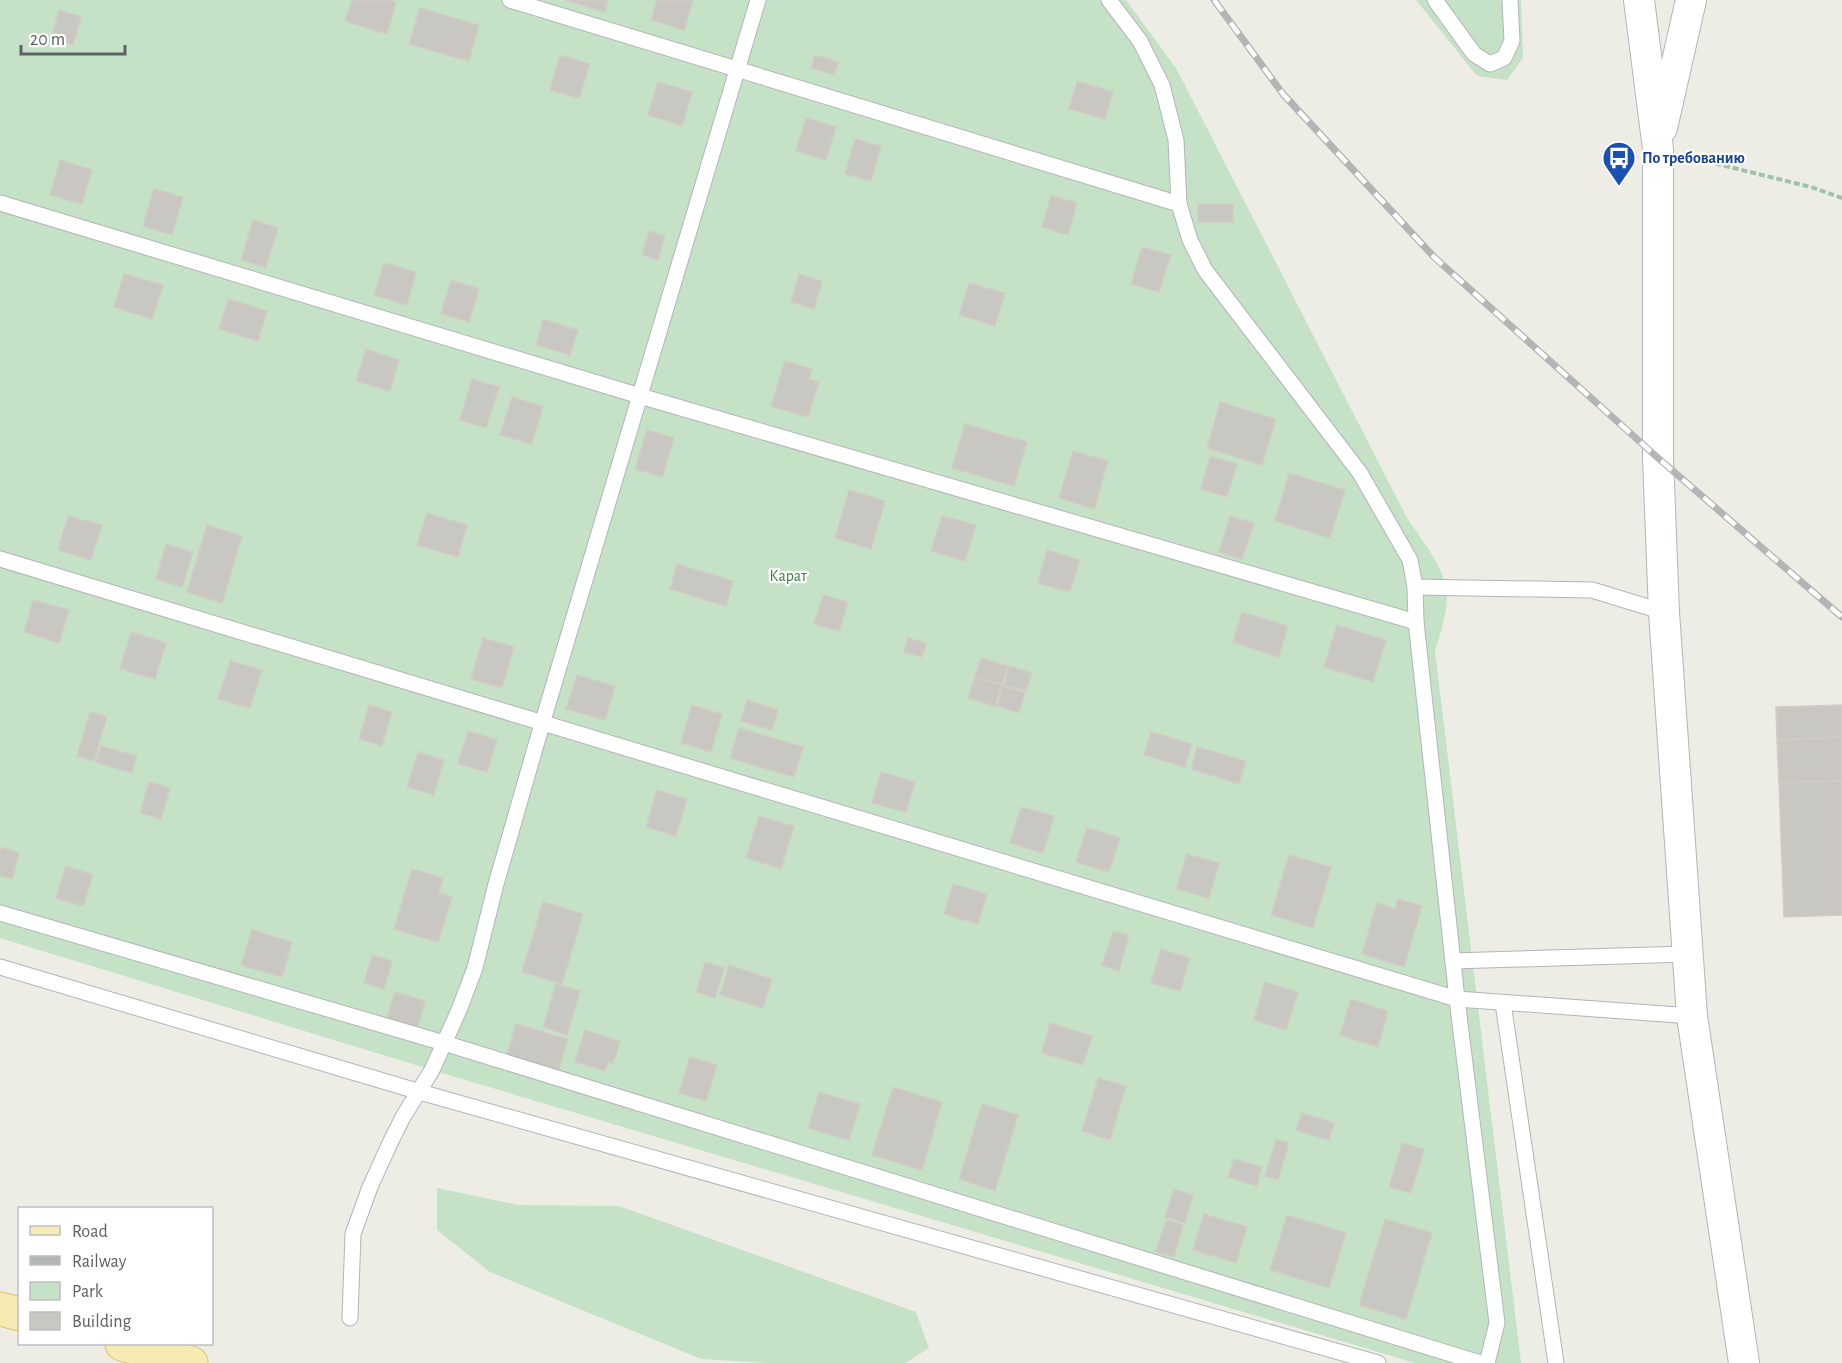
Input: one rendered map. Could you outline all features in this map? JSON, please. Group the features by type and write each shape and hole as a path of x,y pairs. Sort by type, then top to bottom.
{"main road":[{"path":"0,1309 18,1314"},
{"path":"126,1345 191,1363"}],"street":[{"path":"1639,0 1658,149 1658,458 1664,612 1687,954 1692,1016 1744,1363"},
{"path":"1658,149 1691,0"}],"lane":[{"path":"510,0 1179,204"},
{"path":"350,1318 353,1234 370,1187 390,1143 403,1117 420,1092 444,1043 475,968 496,884 542,724 758,0"},
{"path":"1109,0 1140,41 1162,85 1176,140 1179,204 1190,240 1205,270 1360,472 1410,560 1415,587 1416,622 1457,999 1497,1323 1487,1363"},
{"path":"1435,0 1474,54 1490,64 1504,58 1512,41 1510,0"},
{"path":"0,204 640,396 1416,622"},
{"path":"0,559 1457,999 1692,1016"},
{"path":"1415,587 1592,590 1664,612"},
{"path":"0,913 444,1043 1480,1363"},
{"path":"1453,962 1687,954"},
{"path":"0,967 420,1092 1378,1363"},
{"path":"1503,1003 1556,1363"}],"path":[{"path":"1658,149 1811,187 1842,198"}],"green space":[{"name":"Карат","path":"0,0 1126,0 1176,68 1407,518 1438,565 1446,586 1446,611 1435,651 1521,1363 1415,1363 432,1070 0,938"},
{"path":"1416,0 1521,0 1523,58 1507,80 1477,76"},
{"path":"437,1188 519,1205 619,1206 916,1312 929,1348 905,1363 769,1363 701,1359 490,1272 437,1230"}],"building":[{"path":"352,0 396,2 387,34 345,21"},
{"path":"565,0 608,0 605,12"},
{"path":"657,0 693,0 684,30 651,20"},
{"path":"420,8 479,25 469,61 409,44"},
{"path":"59,10 81,17 73,45 51,39"},
{"path":"560,55 590,64 579,98 550,90"},
{"path":"815,55 839,62 834,75 811,68"},
{"path":"1077,81 1113,92 1105,119 1069,109"},
{"path":"658,82 692,92 682,126 648,115"},
{"path":"806,118 836,127 826,160 796,151"},
{"path":"855,139 881,146 871,181 845,174"},
{"path":"60,160 92,170 82,204 50,195"},
{"path":"154,189 183,197 172,235 143,226"},
{"path":"1051,195 1077,203 1068,235 1042,227"},
{"path":"1198,204 1233,204 1233,222 1198,222"},
{"path":"253,220 278,228 266,267 241,260"},
{"path":"649,231 665,236 658,260 642,255"},
{"path":"1142,247 1171,255 1159,292 1131,284"},
{"path":"384,263 416,272 407,305 374,295"},
{"path":"124,274 163,285 152,319 114,307"},
{"path":"799,274 822,281 814,309 791,302"},
{"path":"451,280 479,289 469,322 441,314"},
{"path":"969,283 1005,293 995,326 959,315"},
{"path":"228,299 267,311 258,341 219,329"},
{"path":"543,319 578,330 570,355 536,345"},
{"path":"366,349 399,360 390,391 356,381"},
{"path":"785,361 812,369 809,379 819,382 808,417 771,406"},
{"path":"472,379 499,387 486,428 460,420"},
{"path":"512,397 543,406 532,444 500,435"},
{"path":"1220,402 1276,419 1262,465 1207,448"},
{"path":"965,424 1027,442 1014,486 952,468"},
{"path":"647,430 674,438 662,477 635,469"},
{"path":"1073,451 1108,461 1094,509 1059,498"},
{"path":"1210,456 1237,464 1227,497 1201,489"},
{"path":"1289,473 1345,490 1330,538 1275,521"},
{"path":"849,490 885,501 871,549 835,538"},
{"path":"427,513 467,525 458,557 417,545"},
{"path":"68,516 102,525 91,560 58,550"},
{"path":"942,516 976,525 965,561 931,551"},
{"path":"1230,516 1254,523 1242,559 1219,552"},
{"path":"207,525 242,536 222,603 187,592"},
{"path":"166,544 193,552 182,587 156,579"},
{"path":"1047,550 1080,560 1070,592 1038,583"},
{"path":"677,564 733,581 726,606 670,589"},
{"path":"823,595 848,602 839,631 814,624"},
{"path":"33,600 69,610 59,643 24,632"},
{"path":"1242,612 1288,626 1279,657 1233,642"},
{"path":"1337,625 1386,640 1373,682 1324,667"},
{"path":"131,632 166,643 155,679 120,669"},
{"path":"483,638 514,647 502,688 471,679"},
{"path":"908,638 926,643 922,657 904,652"},
{"path":"981,658 1008,666 1002,684 975,676"},
{"path":"230,661 262,670 250,708 218,699"},
{"path":"1009,666 1032,673 1026,691 1004,685"},
{"path":"577,675 615,686 605,720 566,709"},
{"path":"975,677 1002,685 995,706 968,698"},
{"path":"1003,686 1025,693 1019,713 997,706"},
{"path":"747,700 778,710 772,730 741,721"},
{"path":"369,705 392,712 382,746 359,739"},
{"path":"692,705 722,714 711,752 681,743"},
{"path":"1842,705 1842,737 1777,740 1776,707"},
{"path":"90,712 107,716 94,761 77,756"},
{"path":"739,728 803,747 794,777 730,758"},
{"path":"468,731 497,740 487,772 458,764"},
{"path":"1151,732 1192,744 1185,767 1144,755"},
{"path":"1842,737 1842,781 1779,783 1777,740"},
{"path":"101,746 137,756 132,773 96,762"},
{"path":"1197,747 1246,761 1239,784 1191,769"},
{"path":"418,752 444,760 434,795 407,787"},
{"path":"881,772 915,782 906,812 872,803"},
{"path":"1842,781 1842,915 1784,917 1779,783"},
{"path":"149,782 170,788 161,819 140,813"},
{"path":"657,790 687,799 676,836 646,827"},
{"path":"1021,807 1054,816 1043,853 1010,843"},
{"path":"759,816 794,826 781,869 746,858"},
{"path":"1087,828 1120,838 1109,872 1076,862"},
{"path":"0,847 19,853 12,879 0,876"},
{"path":"1187,854 1219,863 1209,898 1176,889"},
{"path":"1289,855 1331,867 1313,928 1271,915"},
{"path":"66,866 93,875 83,906 56,898"},
{"path":"412,869 443,878 439,893 452,897 438,942 394,929"},
{"path":"953,884 987,894 978,924 944,914"},
{"path":"1398,899 1422,906 1404,967 1362,954 1377,903 1395,909"},
{"path":"543,902 583,914 562,984 522,972"},
{"path":"252,930 292,942 282,977 241,965"},
{"path":"1113,931 1129,935 1119,971 1102,965"},
{"path":"1161,949 1190,958 1180,991 1151,983"},
{"path":"372,955 392,961 384,989 364,983"},
{"path":"705,962 724,968 715,998 696,992"},
{"path":"729,965 772,979 763,1008 720,995"},
{"path":"1265,982 1298,992 1286,1030 1254,1020"},
{"path":"556,984 580,991 567,1035 543,1027"},
{"path":"395,992 425,1001 418,1027 387,1018"},
{"path":"1351,999 1388,1011 1378,1047 1340,1035"},
{"path":"1050,1023 1092,1036 1083,1065 1042,1053"},
{"path":"516,1024 568,1039 558,1072 506,1057"},
{"path":"585,1030 620,1041 613,1064 608,1062 605,1071 575,1062"},
{"path":"690,1057 717,1065 706,1101 679,1093"},
{"path":"1098,1078 1126,1086 1110,1140 1082,1131"},
{"path":"893,1087 942,1102 922,1170 872,1155"},
{"path":"819,1092 860,1104 849,1140 808,1128"},
{"path":"982,1104 1018,1115 995,1191 959,1179"},
{"path":"1302,1113 1334,1123 1329,1140 1296,1130"},
{"path":"1276,1139 1289,1143 1278,1180 1265,1176"},
{"path":"1402,1143 1424,1149 1411,1193 1389,1187"},
{"path":"1234,1159 1262,1167 1257,1186 1228,1177"},
{"path":"1174,1189 1193,1195 1185,1223 1165,1217"},
{"path":"1204,1214 1247,1227 1236,1263 1193,1250"},
{"path":"1287,1215 1346,1233 1329,1288 1270,1270"},
{"path":"1385,1219 1432,1233 1406,1319 1359,1305"},
{"path":"1166,1220 1183,1225 1174,1257 1156,1252"}],"railway":[{"path":"1214,0 1283,94 1434,257 1658,458 1842,617"}],"place":[{"name":"По требованию","path":"1619,187"}]}
